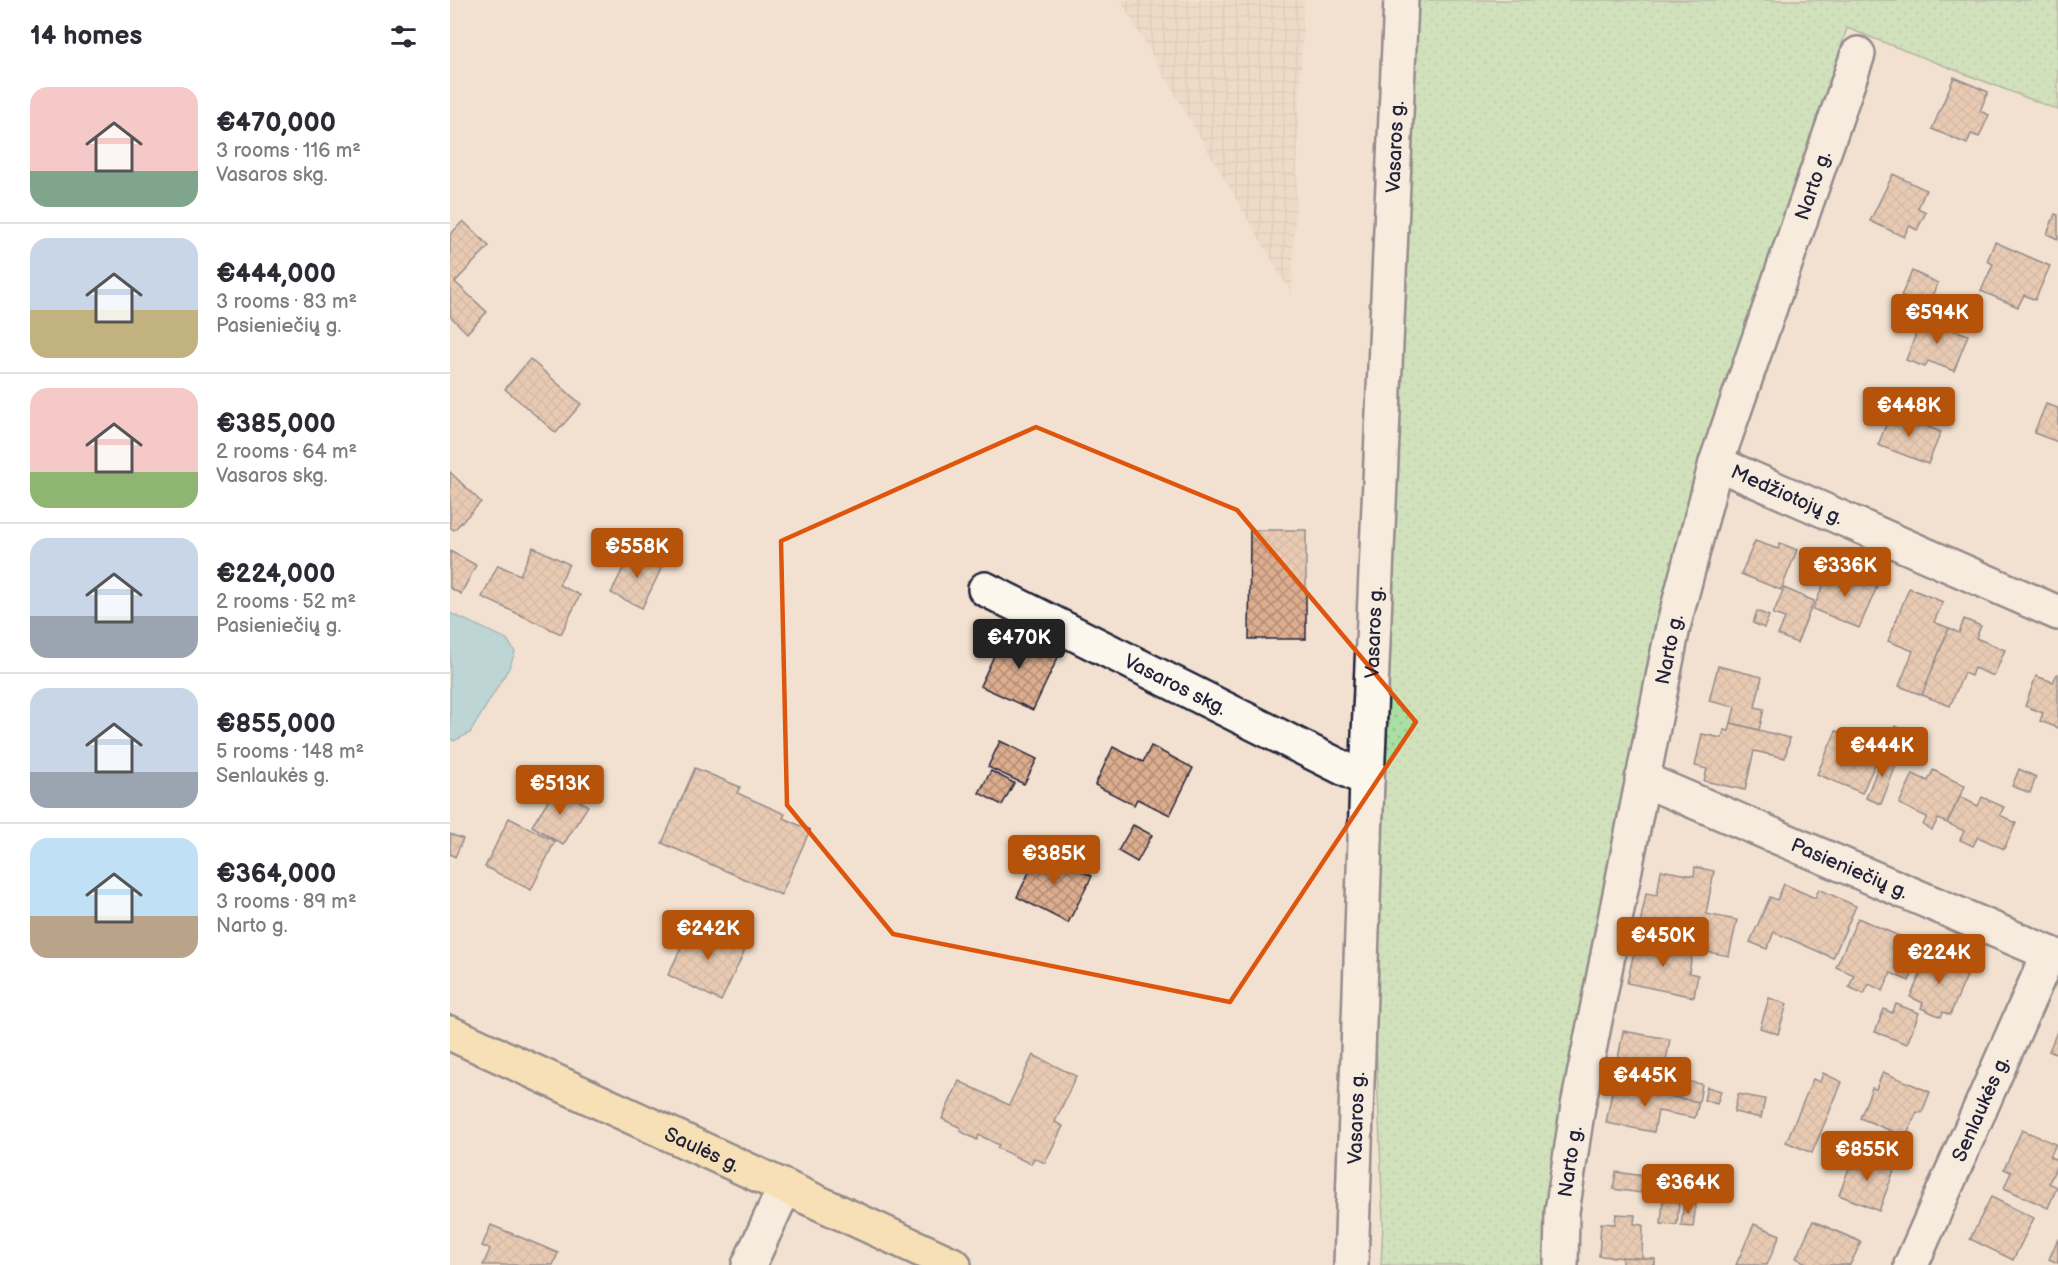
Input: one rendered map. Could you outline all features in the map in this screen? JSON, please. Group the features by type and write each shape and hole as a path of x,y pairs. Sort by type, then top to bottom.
{"main road":[{"name":"Saulės g.","path":"450,1033 954,1265"}],"street":[{"name":"Vasaros g.","path":"1351,1265 1367,780 1401,0"},
{"name":"Narto g.","path":"1561,1265 1562,1212 1578,1106 1673,627 1716,463 1858,54"},
{"name":"Medžiotojų g.","path":"1716,463 2058,613"},
{"name":"Vasaros skg.","path":"985,590 1367,780"},
{"name":"Pasieniečių g.","path":"1642,779 2054,955"},
{"name":"Senlaukės g.","path":"1911,1265 2054,955"},
{"path":"749,1265 785,1187"}],"highlighted area":[{"path":"1036,427 1237,510 1416,722 1230,1002 893,934 787,805 781,541"}],"shaded area":[{"path":"1120,0 1304,0 1292,295"}],"green space":[{"path":"1418,0 2058,0 2058,110 1847,28 1714,452 1665,628 1547,1198 1545,1265 1381,1265 1383,1222 1375,1016"}],"water":[{"path":"450,613 507,639 515,652 509,668 470,733 454,741 450,739"}],"building":[{"path":"1954,77 1988,92 1980,111 1989,115 1979,137 1971,134 1967,144 1932,129"},
{"path":"1893,174 1926,190 1918,208 1926,212 1917,230 1909,226 1904,237 1870,221"},
{"path":"2055,214 2058,215 2058,239 2047,234"},
{"path":"463,221 489,246 455,282 487,312 467,333 450,316 450,235"},
{"path":"1995,242 2050,266 2035,300 2024,295 2018,307 1981,291 1993,264 1987,261"},
{"path":"1912,271 1938,283 1926,308 1901,296"},
{"path":"1922,318 1968,335 1954,371 1928,361 1925,367 1906,360"},
{"path":"530,359 581,404 556,433 505,389"},
{"path":"2046,404 2058,408 2058,442 2034,433"},
{"path":"1891,412 1941,432 1928,464 1878,445"},
{"path":"450,472 481,502 454,530 450,527"},
{"path":"1250,530 1306,530 1306,639 1249,639"},
{"path":"1755,541 1778,549 1780,543 1797,550 1781,590 1741,574"},
{"path":"533,547 569,564 559,585 580,595 561,634 482,597 498,565 520,575"},
{"path":"632,550 663,565 642,608 611,593"},
{"path":"450,551 476,565 461,594 450,588"},
{"path":"1831,567 1877,587 1859,628 1813,609"},
{"path":"1784,588 1814,601 1797,643 1778,635 1785,618 1773,614"},
{"path":"1909,588 1943,602 1934,622 1949,628 1922,695 1899,686 1913,651 1888,641"},
{"path":"1757,611 1769,616 1764,628 1753,623"},
{"path":"1964,619 1981,626 1976,638 2005,650 1994,676 1974,668 1971,676 1964,673 1950,706 1922,695 1949,628 1959,633"},
{"path":"1006,630 1059,655 1033,710 980,686"},
{"path":"1718,666 1762,677 1755,707 1764,709 1759,730 1731,723 1735,707 1709,701"},
{"path":"2057,674 2058,728 2040,721 2043,713 2025,706 2036,676 2053,682"},
{"path":"1731,723 1790,738 1785,758 1754,751 1745,790 1704,781 1707,769 1695,766 1702,734 1722,738 1724,730 1729,731"},
{"path":"1895,726 1911,733 1901,756 1885,750"},
{"path":"1836,731 1881,751 1862,793 1817,774"},
{"path":"1000,741 1037,759 1024,784 988,767"},
{"path":"1151,746 1193,768 1170,815 1137,799 1134,805 1095,785 1113,747 1143,762"},
{"path":"1884,752 1899,758 1881,804 1866,798"},
{"path":"695,768 740,787 737,793 785,814 783,818 810,830 781,895 662,843"},
{"path":"2019,769 2036,777 2030,793 2012,786"},
{"path":"1933,770 1965,786 1947,823 1938,819 1932,830 1923,825 1927,817 1899,804 1913,774 1928,781"},
{"path":"991,771 1014,783 1002,805 979,793"},
{"path":"557,786 588,806 563,845 532,826"},
{"path":"1960,797 1978,806 1982,797 2004,807 2000,815 2016,823 2004,849 1978,837 1973,846 1960,840 1964,831 1947,823"},
{"path":"509,818 555,841 531,890 485,867"},
{"path":"1133,825 1152,835 1137,862 1118,851"},
{"path":"450,834 463,839 455,857 450,854"},
{"path":"1040,850 1092,876 1068,923 1017,897"},
{"path":"1695,867 1714,871 1706,914 1737,920 1729,956 1637,939 1646,893 1657,895 1661,870 1694,876"},
{"path":"1784,884 1815,898 1819,889 1856,906 1833,958 1774,932 1767,949 1750,942 1770,897 1777,900"},
{"path":"1858,918 1924,947 1909,981 1891,973 1883,991 1869,984 1864,994 1849,987 1854,975 1836,967"},
{"path":"694,921 747,946 721,1001 668,975"},
{"path":"1637,939 1693,949 1689,973 1698,975 1694,997 1627,983"},
{"path":"1930,953 1969,971 1950,1015 1943,1012 1941,1017 1921,1008 1923,1003 1910,997"},
{"path":"1769,998 1787,1004 1778,1034 1760,1028"},
{"path":"1896,1004 1919,1013 1907,1044 1875,1032 1884,1009 1892,1013"},
{"path":"2058,1029 2058,1055 2049,1051"},
{"path":"1623,1031 1670,1039 1663,1077 1702,1084 1699,1102 1613,1086"},
{"path":"1033,1055 1076,1076 1055,1122 1063,1126 1045,1163 1034,1158 1031,1164 997,1148 999,1145 979,1135 977,1140 960,1131 961,1128 942,1119 959,1081 1009,1105"},
{"path":"1883,1072 1930,1092 1922,1113 1917,1112 1906,1137 1860,1118 1872,1088 1876,1089"},
{"path":"1823,1073 1842,1082 1812,1153 1786,1142 1813,1079 1820,1082"},
{"path":"1613,1086 1699,1102 1695,1118 1658,1111 1654,1132 1606,1123"},
{"path":"1707,1087 1721,1091 1717,1104 1704,1100"},
{"path":"1738,1094 1765,1099 1761,1118 1734,1112"},
{"path":"2022,1130 2056,1144 2050,1157 2058,1160 2058,1163 2049,1183 2057,1187 2048,1208 2004,1188 2011,1172 2004,1169"},
{"path":"1855,1152 1895,1168 1879,1211 1839,1195"},
{"path":"1616,1172 1643,1176 1641,1193 1613,1189"},
{"path":"1991,1197 2034,1218 2013,1260 1970,1239"},
{"path":"1663,1200 1679,1202 1677,1225 1661,1224"},
{"path":"1684,1202 1696,1204 1693,1227 1681,1226"},
{"path":"1616,1214 1635,1215 1634,1224 1643,1225 1642,1259 1599,1256 1601,1223 1615,1224"},
{"path":"1813,1221 1861,1242 1850,1265 1810,1265 1796,1258"},
{"path":"1754,1224 1780,1235 1767,1265 1736,1265"},
{"path":"491,1225 558,1253 553,1265 483,1265 490,1249 482,1246"},
{"path":"2058,1239 2058,1263 2049,1259"},
{"path":"1622,1257 1655,1259 1655,1265 1622,1265"}]}
